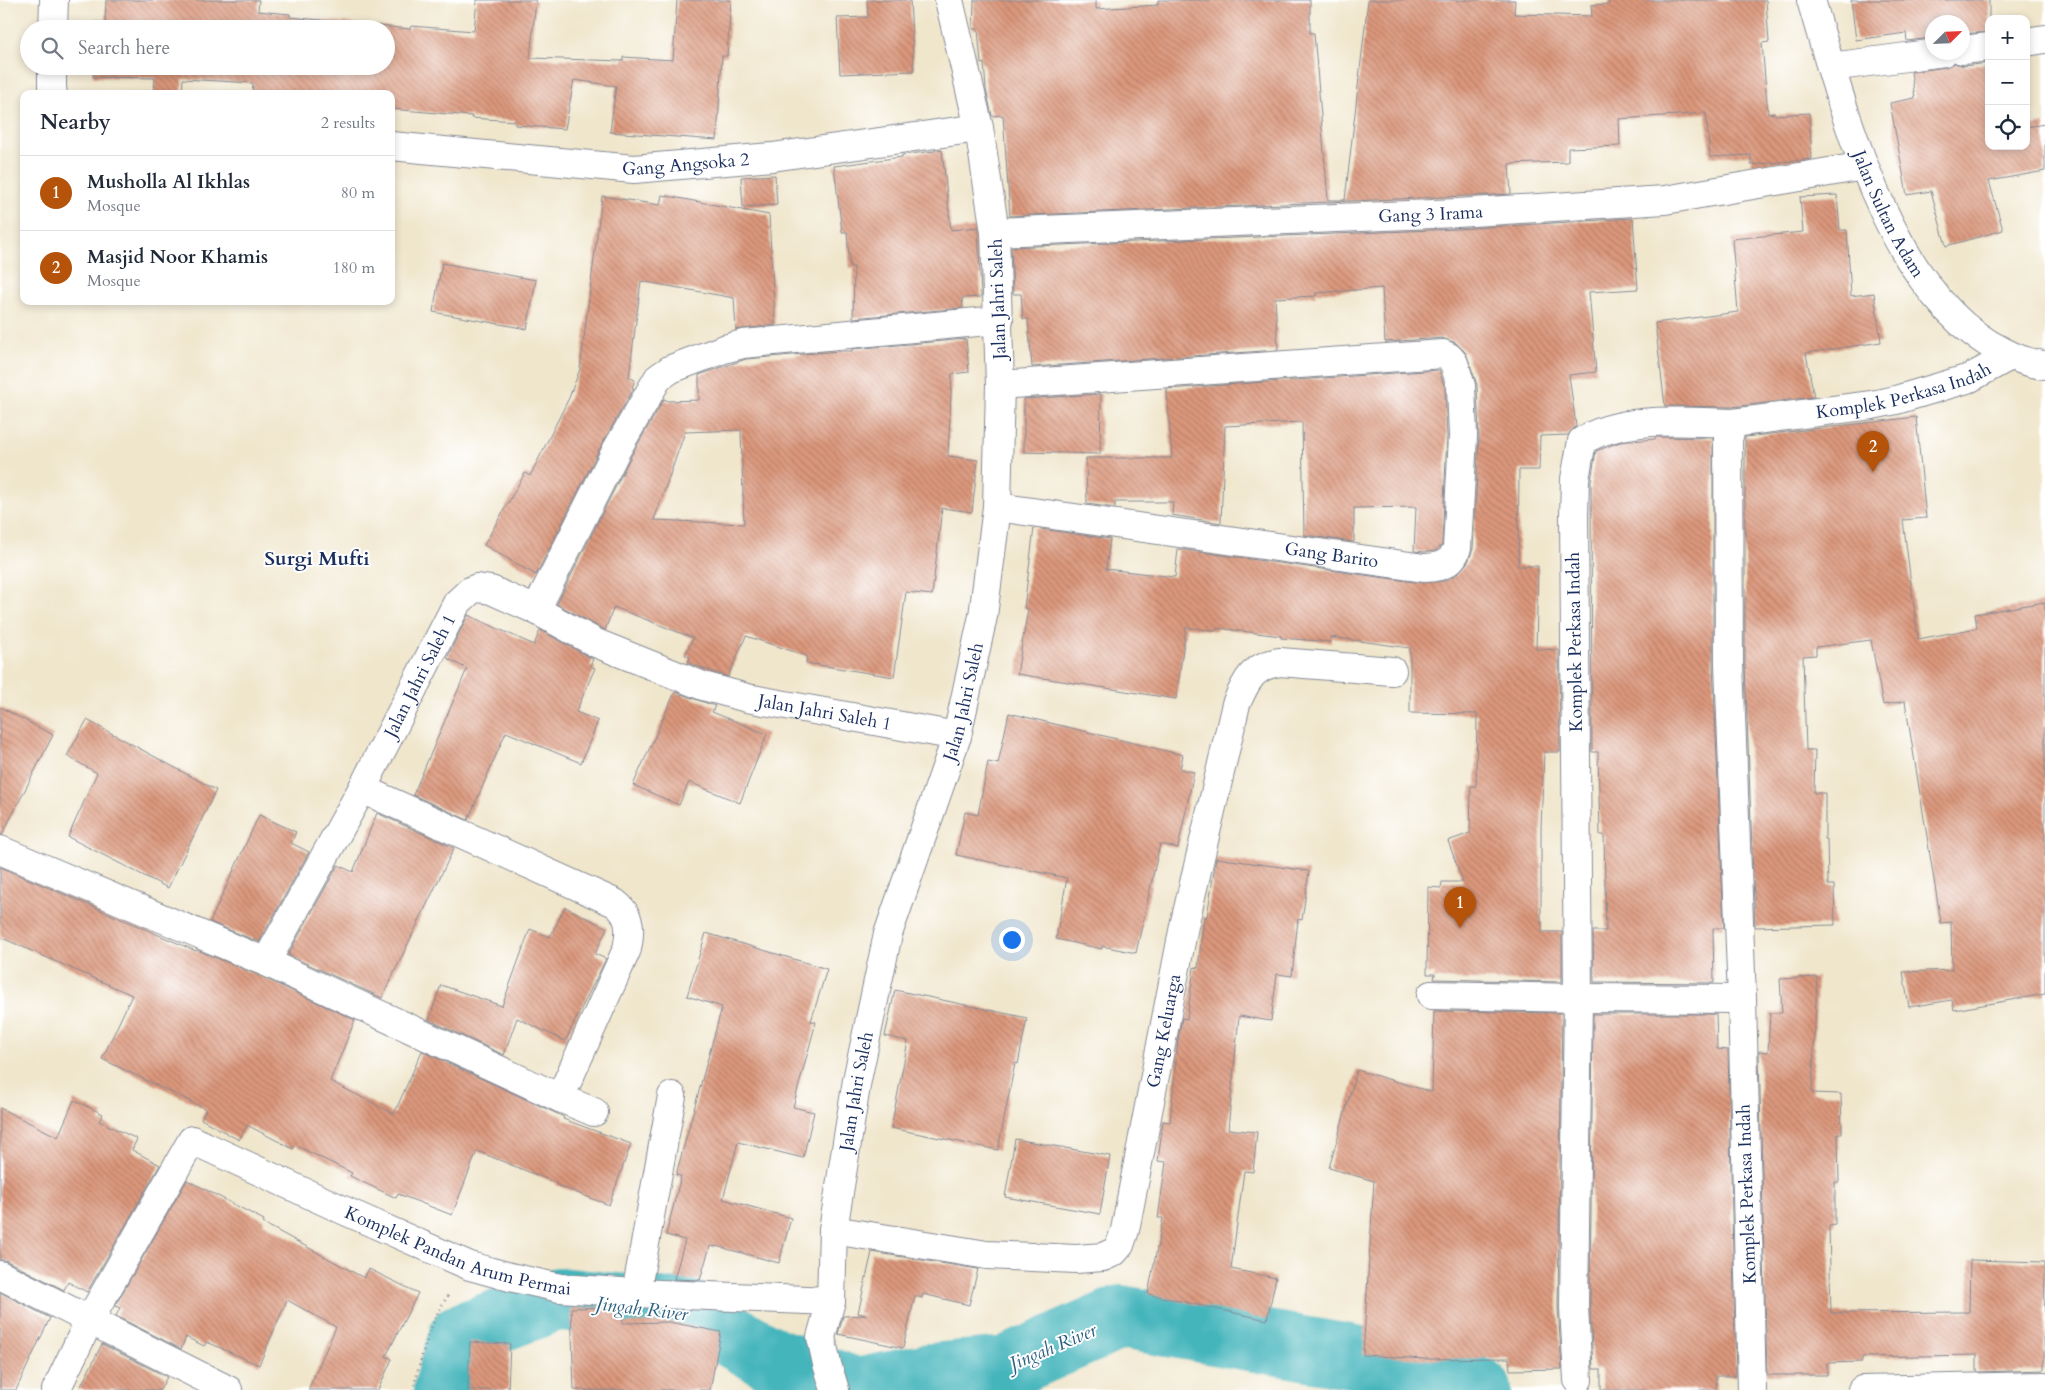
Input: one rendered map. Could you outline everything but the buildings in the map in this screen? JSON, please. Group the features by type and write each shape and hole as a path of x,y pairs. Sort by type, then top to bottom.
{"street":[{"path":"53,20 54,0"},
{"name":"Jalan Jahri Saleh","path":"835,1390 826,1364 821,1337 831,1301 833,1230 857,1080 888,934 957,736 983,616 997,507 1000,385 995,232 979,128 949,0"},
{"name":"Jalan Sultan Adam","path":"1811,0 1864,166 1892,231 1923,278 1941,301 1968,329 1986,344 2010,356 2038,365 2045,365"},
{"path":"2030,41 2045,39"},
{"path":"1970,49 1985,47"},
{"path":"1831,67 1925,55"},
{"path":"52,75 53,90"},
{"name":"Gang Angsoka 2","path":"395,146 634,169 772,157 979,128"},
{"name":"Gang 3 Irama","path":"995,232 1456,214 1665,200 1864,166"},
{"path":"536,610 617,449 658,378 671,369 724,349 743,344 999,320"},
{"name":"Gang Barito","path":"997,507 1424,568 1442,566 1452,559 1456,548 1463,436 1459,376 1452,360 1443,354 1000,385"},
{"name":"Komplek Perkasa Indah","path":"1578,1380 1574,1308 1578,998 1574,516 1575,479 1582,441 1596,432 1644,422 1733,423 1872,405 1896,400 1970,378 2010,356"},
{"name":"Komplek Perkasa Indah","path":"1733,423 1728,439 1727,469 1729,664 1742,999 1752,1390"},
{"name":"Jalan Jahri Saleh 1","path":"266,962 362,789 457,603 470,590 477,588 491,590 536,610 596,643 702,686 747,698 957,736"},
{"name":"Gang Keluarga","path":"833,1230 987,1255 1076,1259 1103,1257 1118,1248 1125,1230 1184,926 1236,704 1240,695 1249,678 1261,667 1269,663 1280,662 1392,671"},
{"path":"362,789 615,902 628,917 630,931 627,949 560,1098"},
{"path":"0,850 266,962 594,1112"},
{"path":"1431,995 1742,999"},
{"path":"636,1294 672,1096"},
{"name":"Komplek Pandan Arum Permai","path":"90,1319 192,1140 470,1266 560,1288 636,1294 831,1301"},
{"path":"0,1275 228,1390"},
{"path":"56,1390 90,1319"},
{"path":"1862,1390 2045,1386"}],"path":[{"path":"413,1390 425,1344 442,1304 470,1266"}],"waterway":[{"name":"Jingah River","path":"445,1390 461,1335 559,1299 689,1312 771,1358 857,1390 929,1375 1006,1368 1121,1317 1390,1363 1480,1390"}],"place":[{"name":"Masjid Noor Khamis","path":"1873,472"},
{"name":"Musholla Al Ikhlas","path":"1460,928"}],"district":[{"name":"Surgi Mufti","path":"317,558"}]}
